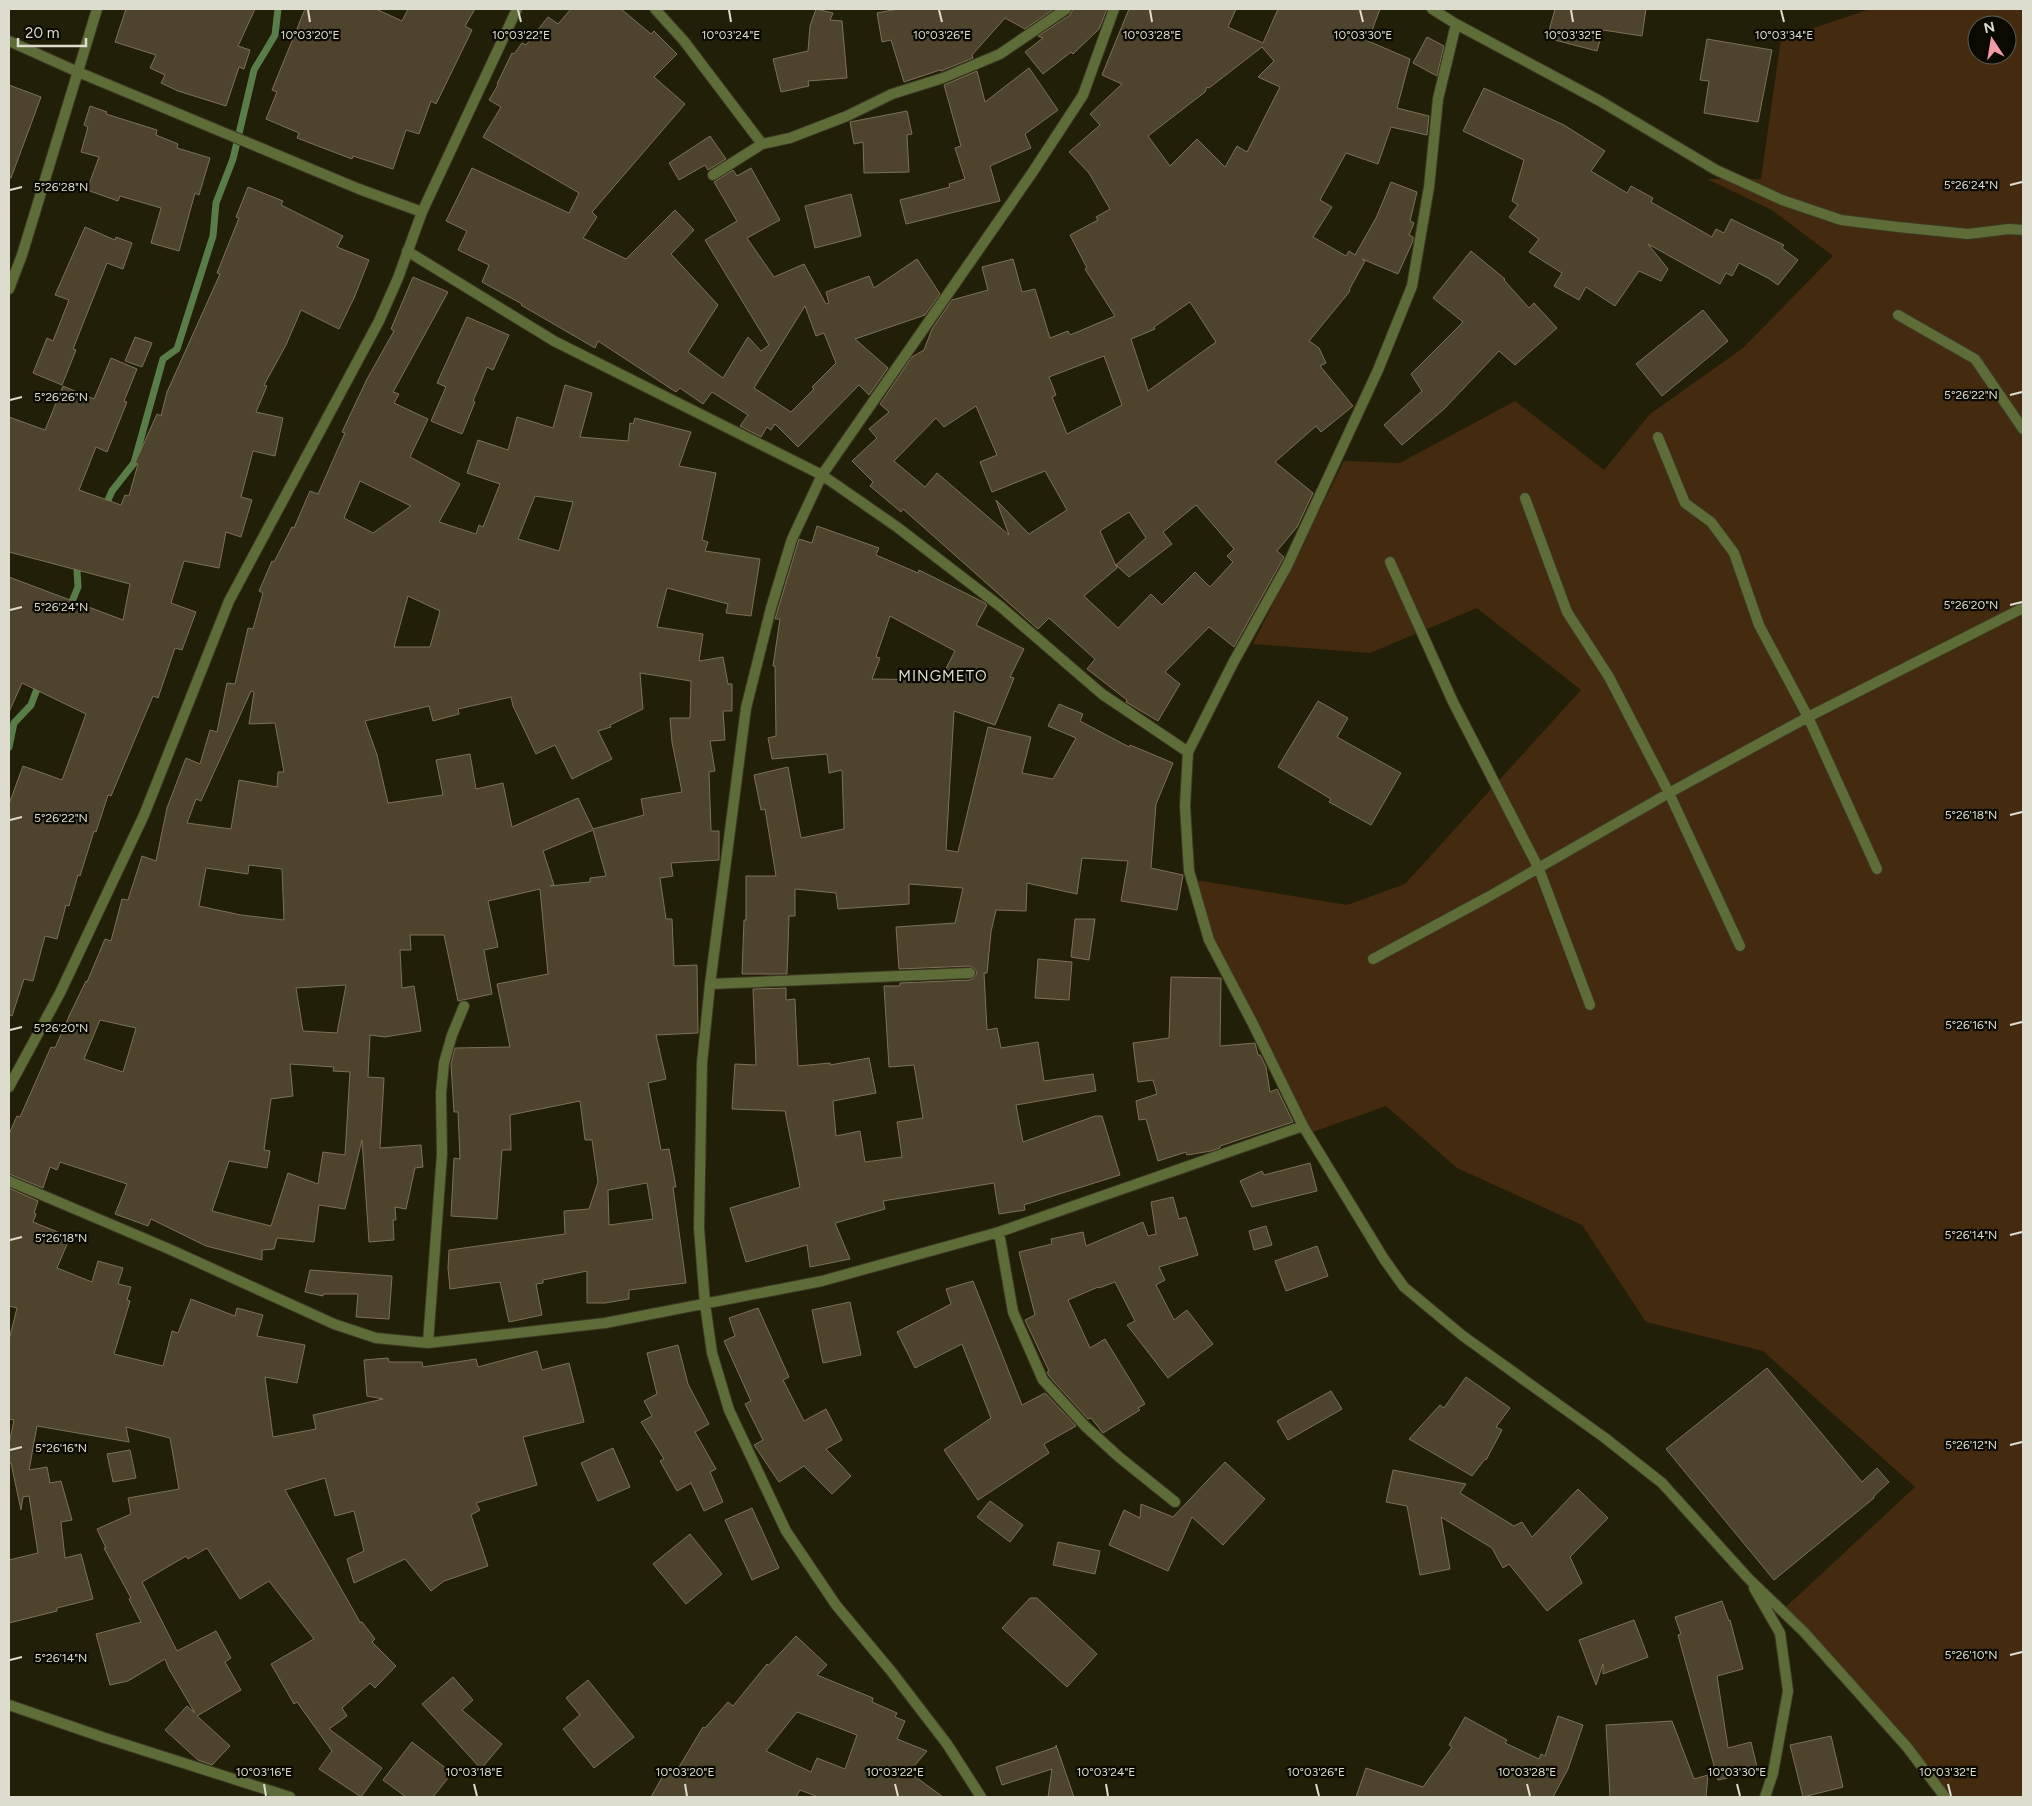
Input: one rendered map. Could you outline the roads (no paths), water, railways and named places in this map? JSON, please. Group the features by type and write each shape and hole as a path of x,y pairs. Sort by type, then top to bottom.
{"street":[{"path":"9,289 22,255 97,9"},
{"path":"9,1087 60,993 144,815 229,601 379,321 398,278 422,212 516,9"},
{"path":"655,9 684,41 762,144"},
{"path":"713,175 762,144 790,138 847,116 892,94 943,78 1000,54 1066,9"},
{"path":"981,1797 947,1744 891,1671 836,1605 786,1532 729,1410 712,1352 705,1304 699,1218 702,1063 710,984 746,708 771,608 792,539 822,474 1032,173 1083,95 1114,9"},
{"path":"1432,9 1456,24 1600,100 1716,170 1782,200 1841,220 1968,234 2009,229 2023,230"},
{"path":"1456,24 1438,99 1429,187 1412,286 1378,370 1287,566 1233,663 1188,752 1186,806 1189,871 1209,940 1303,1126 1384,1259 1404,1287 1463,1336 1605,1438 1662,1483 1748,1578 1804,1632 1907,1746 1945,1797"},
{"path":"9,41 78,72 360,190 422,212"},
{"path":"408,252 444,272 554,341 822,474 897,527 1001,608 1102,694 1188,752"},
{"path":"1898,315 1975,359 2023,429"},
{"path":"1658,437 1685,503 1711,522 1734,553 1759,625 1808,717 1877,869"},
{"path":"1525,498 1567,612 1609,677 1669,793 1740,946"},
{"path":"1390,562 1453,702 1539,869 1590,1005"},
{"path":"1373,959 1539,869 1669,793 1808,717 2023,608"},
{"path":"710,984 970,973"},
{"path":"428,1343 442,1154 440,1093 444,1063 452,1035 464,1006"},
{"path":"9,1181 169,1249 334,1324 376,1338 428,1343 605,1323 822,1281 999,1232 1303,1126"},
{"path":"999,1232 1013,1312 1043,1380 1085,1426 1119,1457 1175,1502"},
{"path":"1748,1578 1780,1633 1788,1691 1773,1773 1765,1797"},
{"path":"9,1705 123,1744 290,1797"}],"waterway":[{"path":"104,509 112,491 134,463 163,359 177,349 213,236 216,203 233,159 254,70 275,35 278,9"},
{"path":"69,609 78,587 77,570 81,562"},
{"path":"9,747 14,723 31,705 40,681"}],"district":[{"name":"MINGMETO","path":"943,676"}]}
